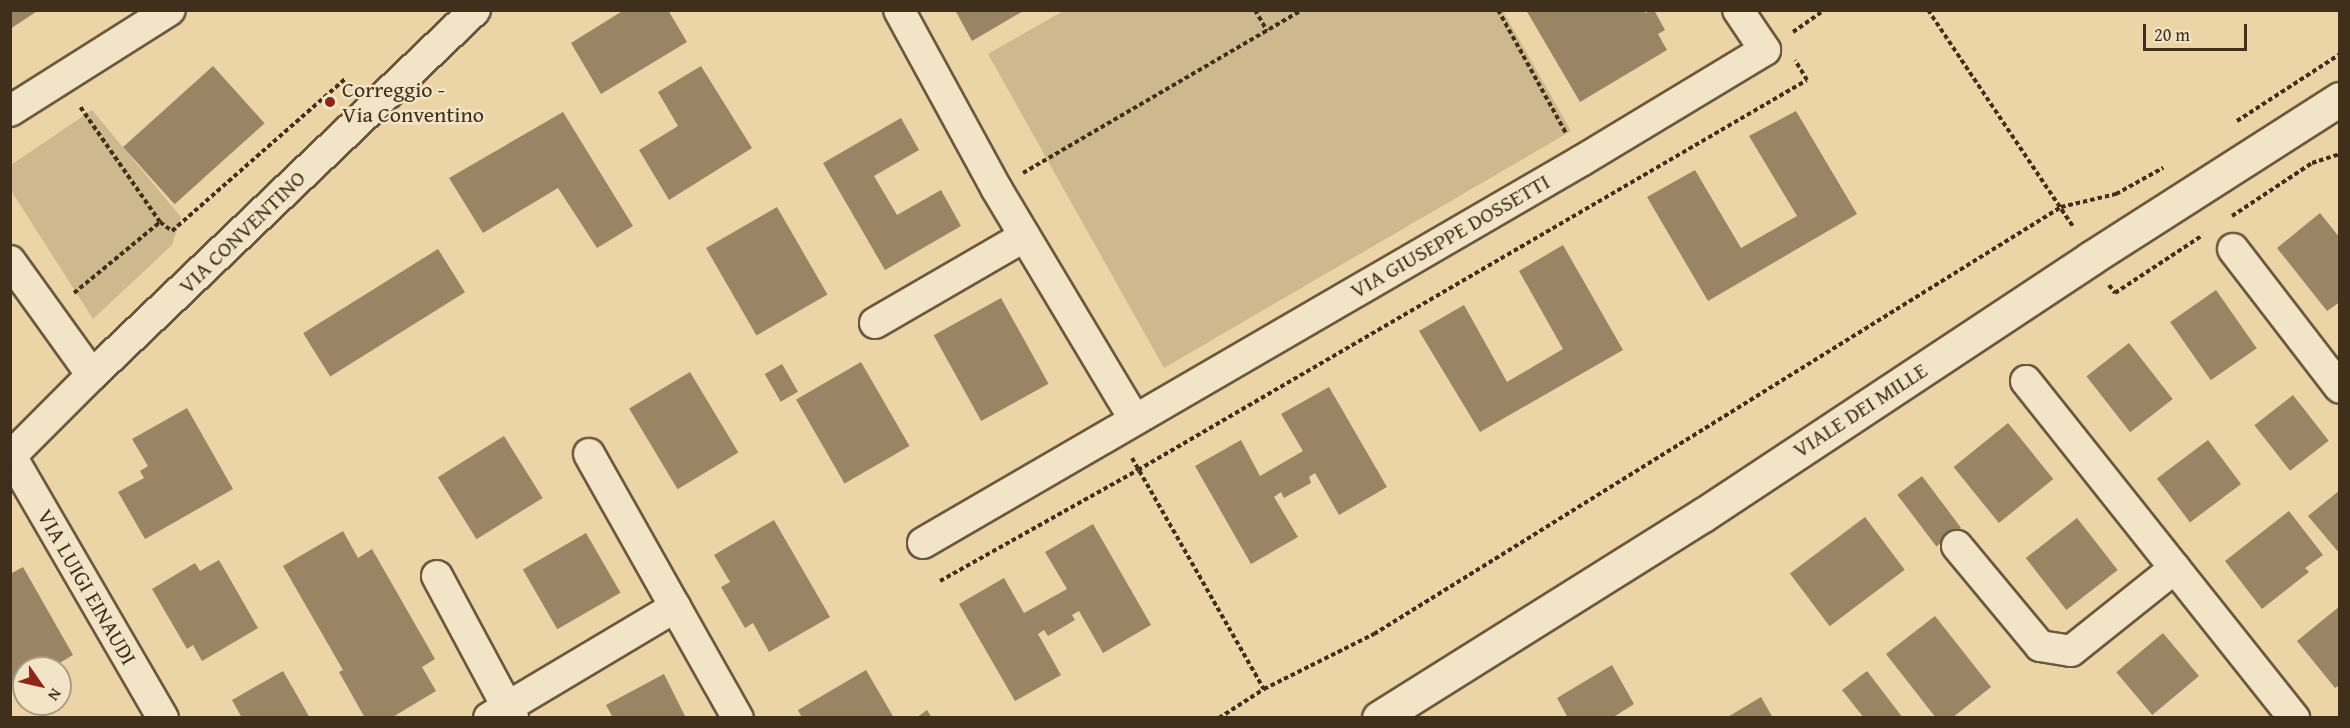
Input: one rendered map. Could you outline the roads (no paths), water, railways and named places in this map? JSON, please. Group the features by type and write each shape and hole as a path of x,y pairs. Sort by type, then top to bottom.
{"main road":[{"name":"VIALE DEI MILLE","path":"1379,717 1703,515 2091,258 2340,99"}],"street":[{"path":"10,111 170,10"},
{"name":"VIA CONVENTINO","path":"11,456 92,375 475,10"},
{"path":"898,10 1025,236 1125,424"},
{"name":"VIA GIUSEPPE DOSSETTI","path":"923,543 1581,161 1774,45 1738,10"},
{"path":"875,323 1025,236"},
{"path":"2233,249 2340,388"},
{"path":"10,261 92,375"},
{"path":"2026,381 2294,717"},
{"path":"590,454 738,717"},
{"name":"VIA LUIGI EINAUDI","path":"11,456 163,717"},
{"path":"1957,546 2040,646 2071,651 2175,567"},
{"path":"437,576 503,714 675,607"}],"place":[{"name":"Correggio - Via Conventino","path":"330,102"}]}
